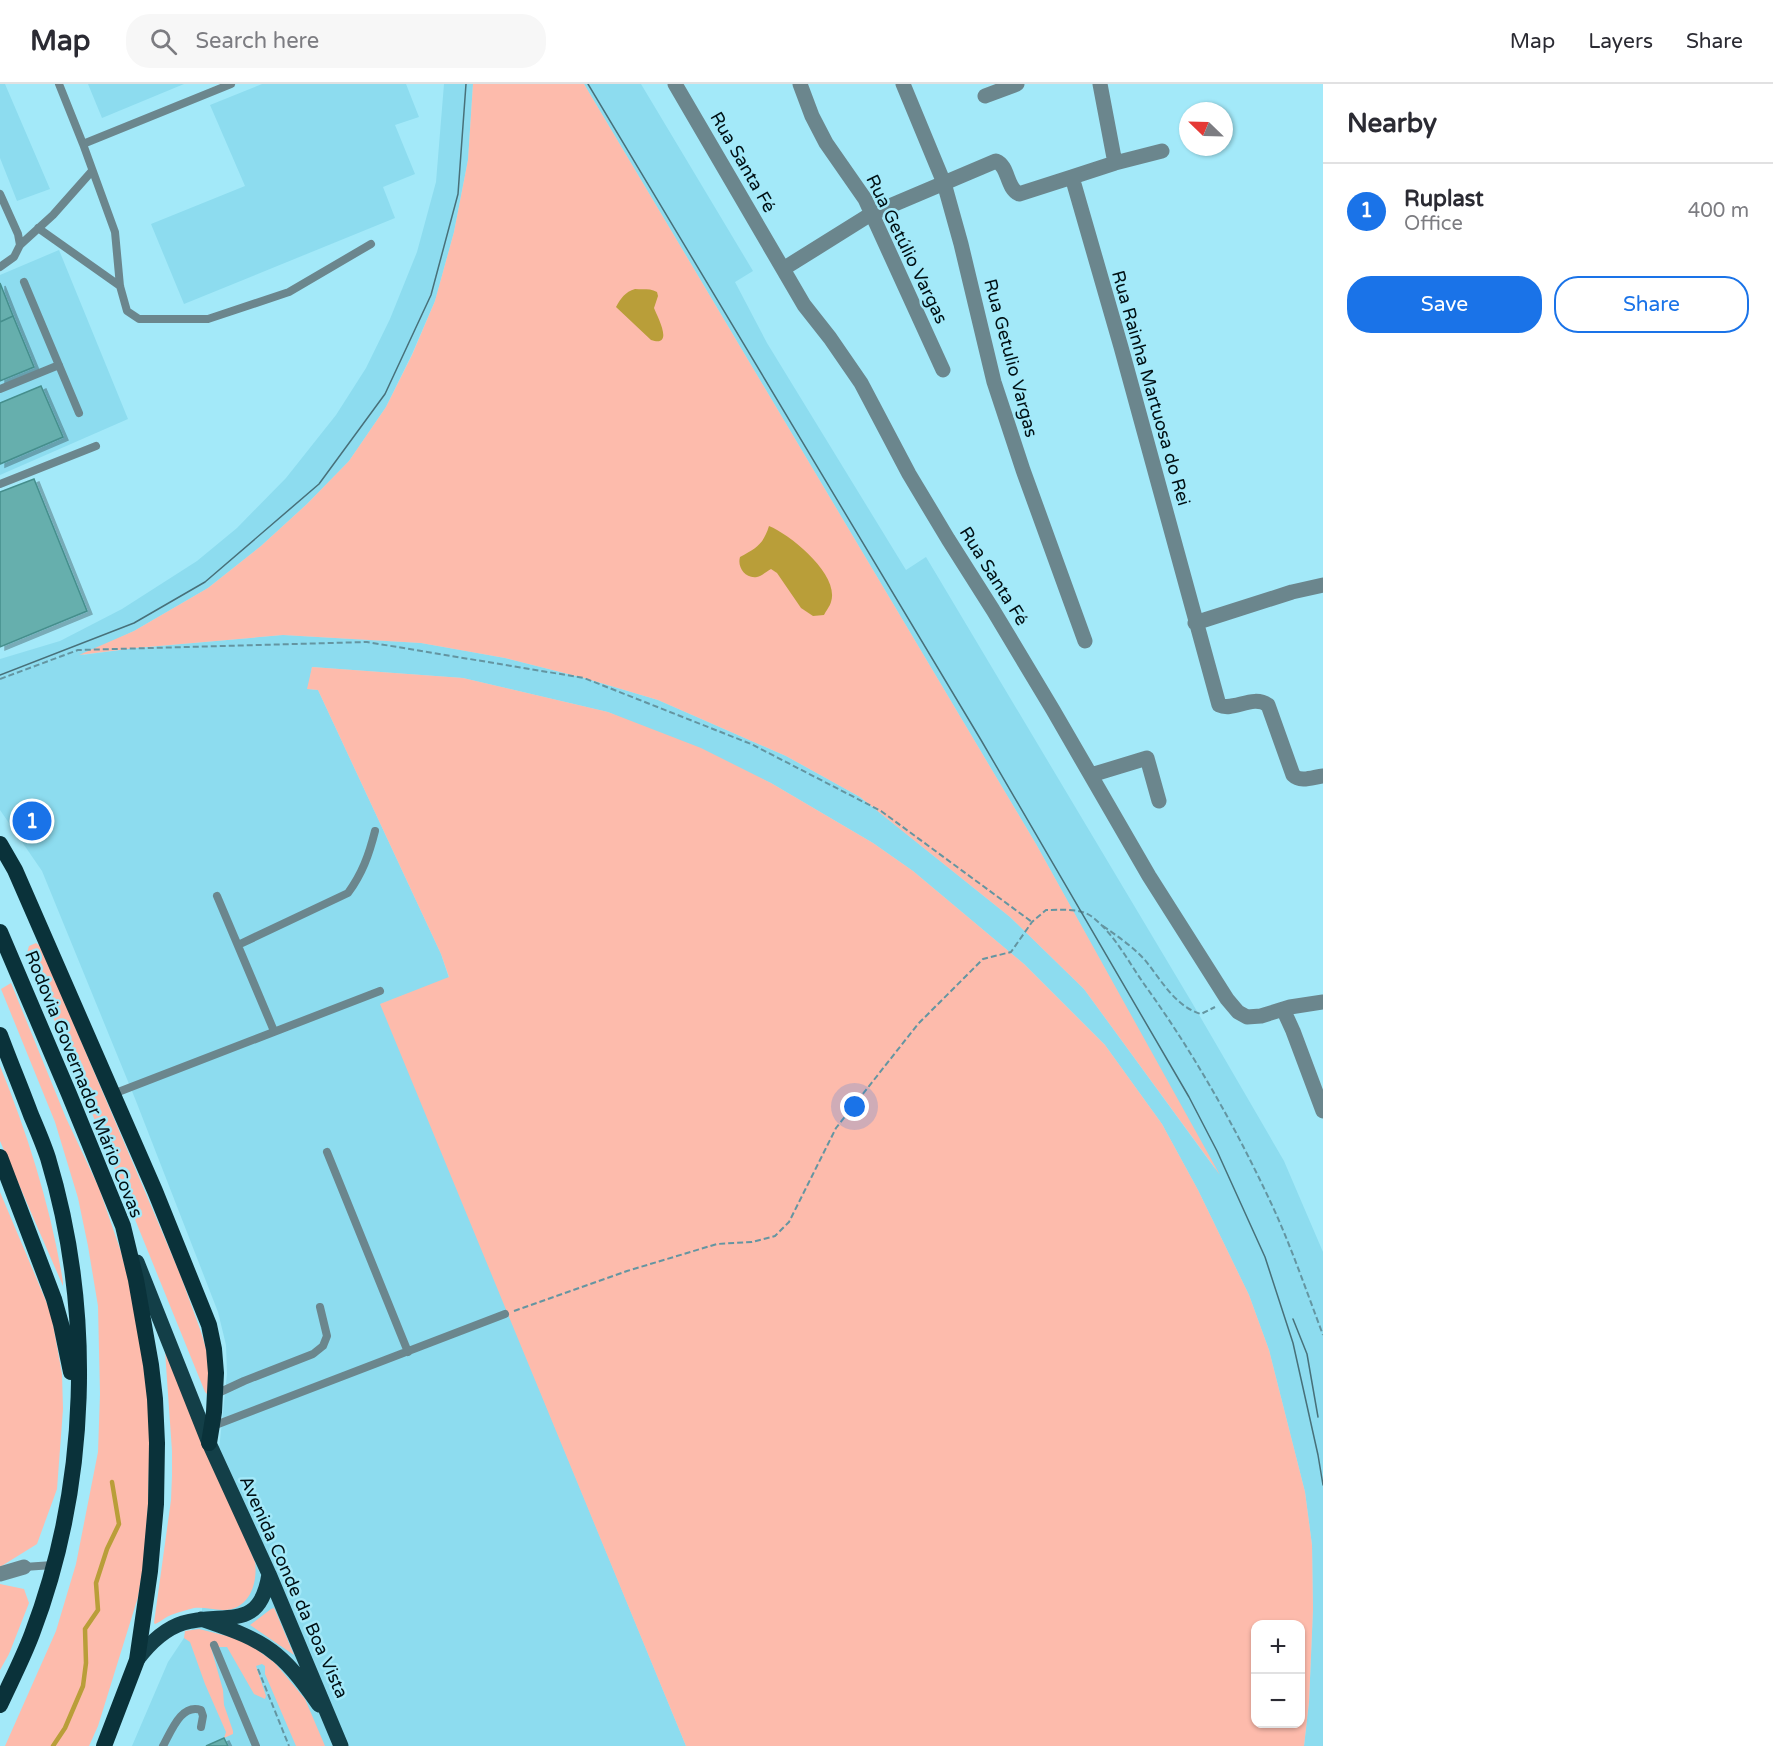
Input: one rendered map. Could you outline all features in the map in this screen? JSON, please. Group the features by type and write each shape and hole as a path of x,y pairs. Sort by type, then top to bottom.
{"highway":[{"path":"0,844 15,870 113,1094 209,1325 216,1373 210,1435"},
{"name":"Rodovia Governador Mário Covas","path":"0,932 74,1104 123,1226 152,1365 157,1443 154,1535 136,1660 104,1746"},
{"path":"0,1035 47,1156 66,1237 76,1296 79,1375 78,1416 59,1547 32,1634 0,1705"},
{"path":"0,1157 54,1299 61,1324 78,1416"}],"main road":[{"name":"Avenida Conde da Boa Vista","path":"123,1226 334,1727"},
{"path":"136,1660 152,1642 168,1630 184,1623 201,1619 236,1617 249,1612 266,1591 269,1574"},
{"name":"Avenida Conde da Boa Vista","path":"201,1619 247,1637 278,1656 315,1700 334,1727"},
{"path":"334,1727 341,1746"}],"street":[{"name":"Rua Santa Fé","path":"675,84 804,304 861,383 909,474 1011,640 1149,876 1229,1001 1244,1017 1261,1016 1283,1009 1323,1002"},
{"name":"Rua Getúlio Vargas","path":"800,84 812,116 826,142 865,199 943,370"},
{"name":"Rua Getulio Vargas","path":"903,84 944,183 994,382 1085,642"},
{"path":"986,96 1017,84"},
{"path":"1100,84 1115,163"},
{"path":"783,268 871,214 996,161 1002,164 1014,191 1019,194 1115,163 1161,151"},
{"name":"Rua Rainha Martuosa do Rei","path":"1072,177 1219,705 1225,707 1252,701 1264,702 1268,705 1293,775 1301,780 1323,776"},
{"path":"1196,623 1292,592 1323,585"},
{"path":"1090,775 1147,758 1160,801"},
{"path":"1283,1009 1323,1111"},
{"path":"0,1574 24,1567"}],"lane":[{"path":"58,84 115,232 120,286 127,311 139,319 208,319 289,292 371,244"},
{"path":"83,144 231,84"},
{"path":"0,267 14,257 20,244 53,215 93,171"},
{"path":"0,194 18,234 20,244"},
{"path":"38,228 120,286"},
{"path":"24,282 79,412"},
{"path":"0,390 59,365"},
{"path":"0,484 96,446"},
{"path":"238,945 348,893 359,878 369,855 375,831"},
{"path":"218,897 274,1032"},
{"path":"113,1094 380,991"},
{"path":"327,1152 408,1352"},
{"path":"215,1395 313,1354 322,1346 327,1336 320,1307"},
{"path":"210,1435 505,1314"},
{"path":"24,1567 53,1565"},
{"path":"214,1645 256,1746"},
{"path":"163,1746 181,1715 189,1709 201,1710 203,1716 201,1727"}],"path":[{"path":"0,679 78,650 367,642 584,678 751,744 881,811 1032,922"},
{"path":"505,1314 627,1271 717,1244 752,1242 775,1236 789,1222 836,1128 918,1024 983,959 1011,952 1032,922 1046,910 1082,912 1089,915 1125,941 1142,957 1178,1002 1192,1012 1201,1014 1229,1001"},
{"path":"1095,920 1106,931 1157,1002 1190,1053 1235,1131 1277,1217 1323,1335"},
{"path":"258,1669 289,1746"}],"shaded area":[{"path":"0,84 5,84 50,189 17,201 0,158"},
{"path":"88,84 184,84 102,118"},
{"path":"262,84 406,84 419,117 395,125 415,174 383,187 395,218 184,304 151,224 245,186 210,105"},
{"path":"444,84 473,84 468,160 454,232 435,301 386,407 349,461 261,546 208,588 134,631 82,655 283,635 421,643 505,658 658,700 786,756 860,797 1010,917 1084,989 1216,1170 1036,844 584,84 641,84 753,271 735,282 767,343 906,570 926,557 1284,1161 1323,1252 1323,1746 1304,1746 1309,1702 1313,1609 1312,1545 1305,1492 1269,1350 1249,1295 1198,1190 1162,1124 1105,1045 1024,964 913,871 873,843 771,783 608,712 463,678 312,667 308,689 318,690 441,954 449,978 381,1004 686,1746 132,1746 168,1662 184,1638 201,1619 227,1374 226,1345 218,1312 136,1101 42,871 0,810 0,659 60,641 122,609 197,561 237,528 286,478 336,415 366,368 390,319 417,252 436,182"},
{"path":"473,84 584,84 1036,844 1220,1175 1084,989 1010,917 860,797 786,756 658,700 505,658 421,643 283,635 79,655 134,631 208,588 261,546 349,461 386,407 435,301 454,232 468,160"},
{"path":"59,250 128,419 0,475 0,275"},
{"path":"635,289 657,292 654,308 663,330 662,339 658,341 651,340 616,307 624,296"},
{"path":"769,526 801,547 821,568 832,591 830,604 824,615 813,616 801,608 777,573 771,569 757,577 743,572 740,557 758,545"},
{"path":"312,667 463,678 608,712 701,748 771,783 873,843 913,871 1024,964 1105,1045 1162,1124 1198,1190 1249,1295 1269,1350 1305,1492 1312,1545 1313,1609 1309,1702 1304,1746 686,1746 380,1004 449,977 441,954 318,690 307,689"},
{"path":"36,943 41,947 180,1274 210,1362 208,1395 27,953 29,946"},
{"path":"11,983 66,1118 99,1188 121,1252 136,1310 150,1416 148,1506 144,1561 138,1597 98,1726 89,1746 5,1746 56,1631 76,1564 98,1452 100,1394 98,1306 78,1198 55,1122 1,989"},
{"path":"0,1066 38,1172 58,1254 63,1286 0,1141"},
{"path":"0,1192 51,1313 62,1374 63,1409 57,1489 37,1544 0,1567"},
{"path":"165,1351 255,1562 256,1570 250,1594 239,1606 223,1610 194,1608 169,1616 155,1624 172,1476"},
{"path":"0,1584 24,1589 29,1603 9,1654 0,1670"},
{"path":"274,1608 294,1655 250,1625"},
{"path":"199,1629 231,1637 252,1646 275,1663 305,1699 325,1746 296,1746 265,1674 265,1666 262,1664 256,1666 265,1699 254,1694 227,1647 218,1647 215,1641 210,1644 223,1690 224,1705 233,1731 233,1734 224,1738 226,1732 190,1642 184,1638 185,1631"}],"building":[{"path":"0,283 13,316 0,322"},
{"path":"13,316 34,367 0,381 0,322"},
{"path":"41,386 63,437 0,464 0,403"},
{"path":"34,479 87,611 0,647 0,492"},
{"path":"224,1738 228,1746 206,1746"}],"waterway":[{"path":"53,1746 65,1728 83,1686 86,1663 85,1629 98,1610 96,1583 107,1549 119,1524 112,1482"}],"tram line":[{"path":"0,675 134,623 205,582 319,484 385,394 431,295 458,194 466,84"},
{"path":"588,84 981,740 1189,1097 1217,1151 1265,1257 1293,1343 1323,1485"},
{"path":"1293,1319 1307,1354 1318,1417"}],"place":[{"name":"Ruplast","path":"32,821"}]}
